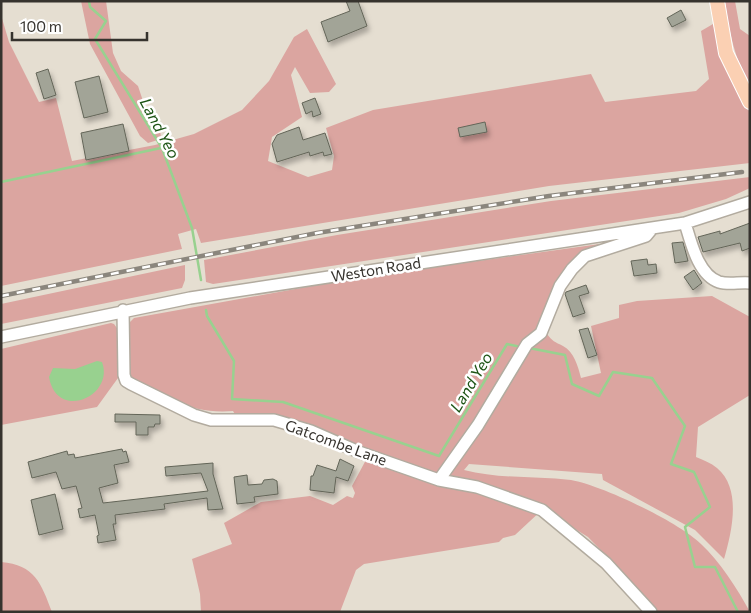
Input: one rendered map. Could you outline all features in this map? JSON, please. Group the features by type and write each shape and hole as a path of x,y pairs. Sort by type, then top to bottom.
{"main road":[{"path":"717,1 726,53 750,102"}],"street":[{"name":"Weston Road","path":"1,337 124,310 190,298 685,223 750,202"},
{"path":"685,223 707,276 718,282 730,284 750,283"},
{"path":"439,480 478,425 525,348 541,333 560,286 585,256 646,236 652,228"},
{"name":"Gatcombe Lane","path":"124,310 124,374 126,381 131,384 194,415 211,420 274,420 311,431 359,452 439,480 477,487 542,510 606,563 651,612"}],"shaded area":[{"path":"81,1 106,1 113,53 121,71 138,86 149,119 160,129 161,139 148,143 140,136 90,44"},
{"path":"725,1 735,1 740,29 750,36 750,87 740,67 733,46"},
{"path":"1,15 9,42 39,102 56,98 72,161 155,145 194,134 242,110 269,81 294,37 307,29 336,84 329,92 310,93 295,67 291,75 302,117 272,137 268,161 308,177 332,170 334,156 326,128 373,110 591,74 605,102 696,91 709,79 701,31 713,24 723,62 744,105 750,112 750,163 549,186 201,243 196,229 178,234 182,249 1,286"},
{"path":"750,177 750,188 726,199 679,213 213,284 206,282 204,260 337,235 551,201"},
{"path":"600,244 582,254 567,270 547,334 552,340 570,352 577,364 581,378 601,373 591,326 619,318 619,305 637,301 712,296 750,317 750,395 698,427 696,457 715,466 725,477 730,487 733,511 732,523 724,559 695,530 603,480 602,474 469,464 464,470 504,476 571,480 584,483 658,515 676,525 701,544 728,576 750,612 655,612 624,574 588,537 543,509 515,535 503,538 499,542 364,564 356,570 340,612 201,612 200,594 192,559 232,544 224,523 261,502 310,496 333,505 347,496 353,498 355,493 352,486 367,458 291,428 236,416 233,411 193,408 135,382 128,374 127,369 130,322 134,318 356,278"},
{"path":"185,265 185,280 182,288 1,324 1,304"},
{"path":"111,323 119,331 118,378 97,407 1,425 1,349"},
{"path":"97,361 102,362 104,374 100,385 93,394 73,401 62,398 54,391 49,377 53,368 75,369"},
{"path":"1,562 13,564 29,571 40,584 52,612 1,612"}],"building":[{"path":"346,1 358,1 367,26 328,42 321,22 350,11"},
{"path":"681,10 686,20 672,27 667,18"},
{"path":"48,69 56,95 44,99 36,73"},
{"path":"99,76 108,112 84,118 75,82"},
{"path":"315,98 321,114 313,117 312,111 306,114 302,103"},
{"path":"485,122 487,132 460,137 458,128"},
{"path":"123,124 129,151 86,160 81,133"},
{"path":"299,127 303,140 325,133 332,154 324,156 323,152 310,156 309,152 277,162 272,144 277,135"},
{"path":"750,223 750,248 742,251 740,243 703,252 698,237 720,231 720,234"},
{"path":"683,242 688,261 675,263 672,243"},
{"path":"647,259 648,265 656,264 657,273 634,276 631,261"},
{"path":"694,270 702,283 693,290 684,277"},
{"path":"586,285 589,293 579,296 585,313 573,317 565,294"},
{"path":"588,328 597,355 588,358 579,330"},
{"path":"115,414 160,415 160,424 148,427 148,435 136,435 136,422 115,422"},
{"path":"122,449 123,452 126,451 129,462 114,465 118,483 99,488 103,503 208,491 201,473 166,476 165,467 213,463 213,474 223,509 208,510 207,498 164,504 165,509 115,515 116,524 113,524 116,540 98,543 97,536 99,535 95,515 80,518 78,509 82,508 76,486 62,489 56,472 32,478 28,462 67,451 68,455 74,454 75,458"},
{"path":"340,459 354,466 348,481 336,477 334,493 310,490 311,476 313,476 317,465 336,471"},
{"path":"247,475 248,485 262,484 264,480 273,479 277,481 278,494 254,497 255,502 237,504 234,477"},
{"path":"55,494 63,529 39,535 31,500"}],"waterway":[{"name":"Land Yeo","path":"89,1 90,7 106,21 95,39 162,148 192,228 201,280"},
{"path":"1,182 161,148"},
{"name":"Land Yeo","path":"206,310 207,316 234,361 232,399 283,402 439,456 507,344 521,347"},
{"name":"Land Yeo","path":"529,348 565,355 572,384 599,396 613,372 652,378 685,426 671,464 694,472 710,507 685,527 695,567 715,567 738,612"}],"railway":[{"path":"1,296 317,233 549,196 742,172"}]}
